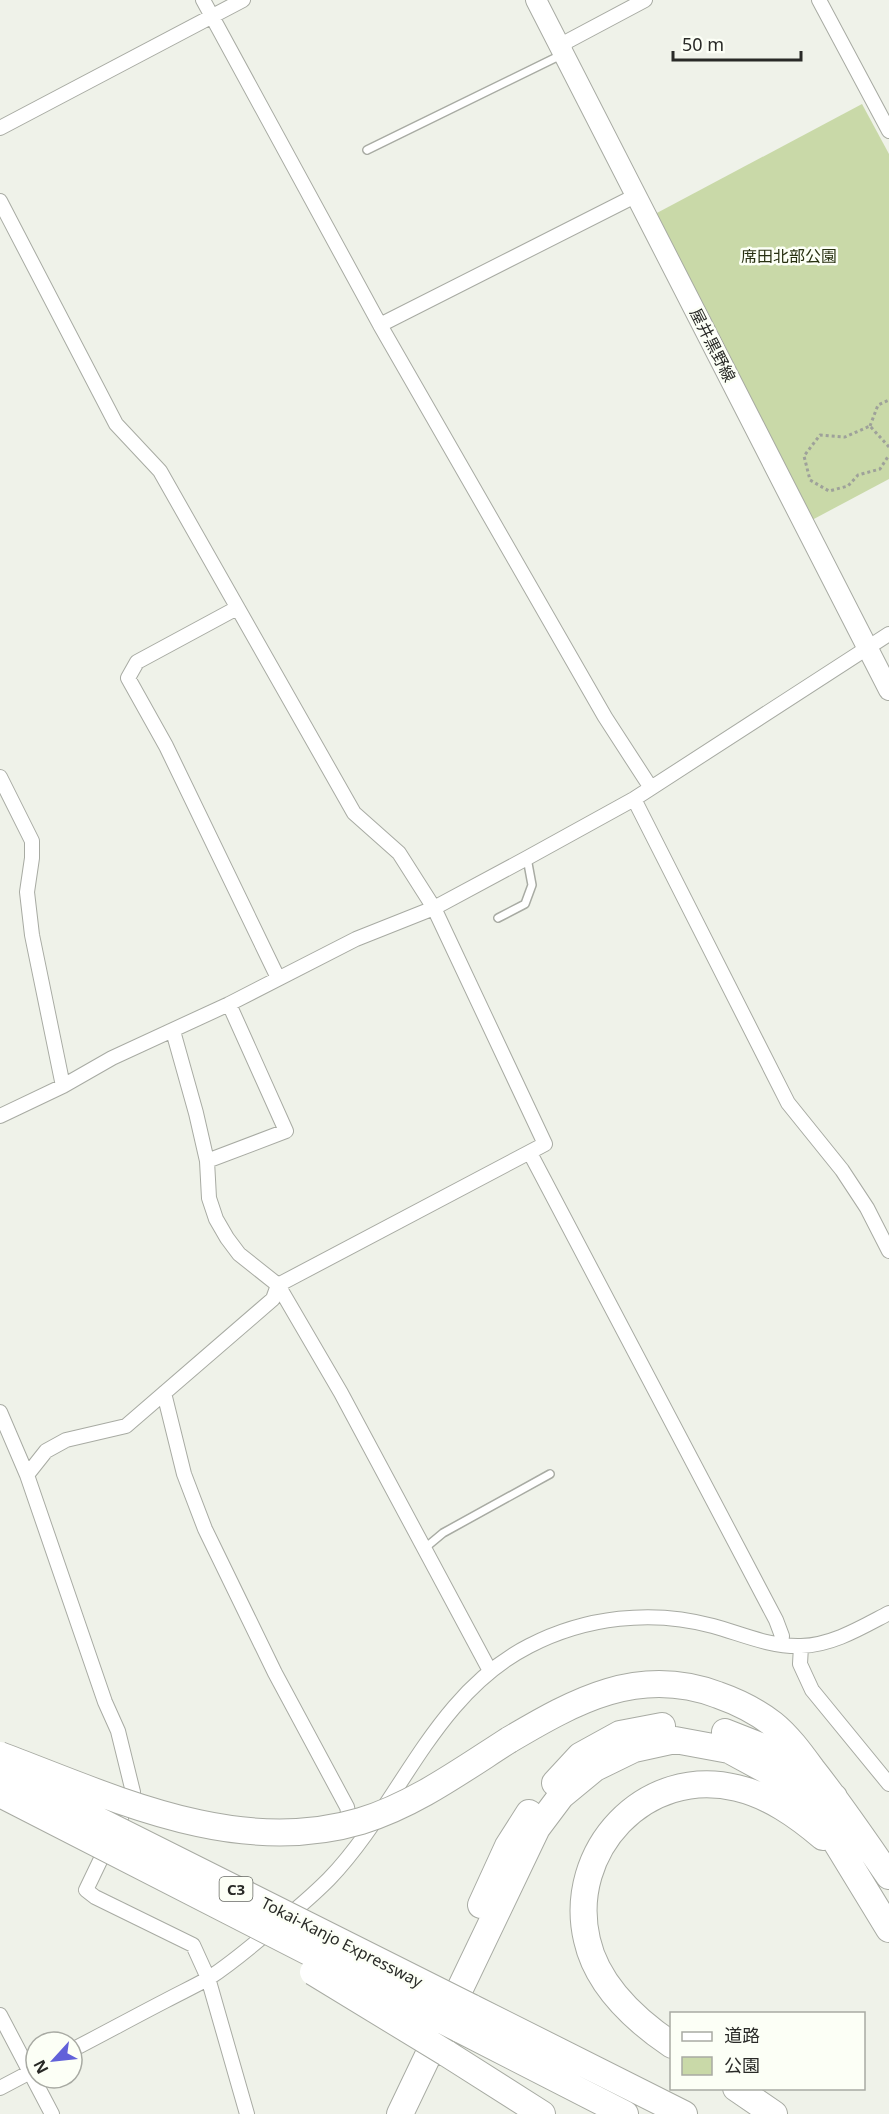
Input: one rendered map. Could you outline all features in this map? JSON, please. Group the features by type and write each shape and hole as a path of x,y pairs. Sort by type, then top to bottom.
{"highway":[{"path":"0,1755 107,1796 200,1825 239,1831 279,1833 322,1829 362,1821 403,1803 444,1782 558,1711 592,1696 629,1686 666,1683 706,1690 745,1705 775,1725 834,1797 889,1876"},
{"path":"381,2114 508,1846 537,1801 580,1756 620,1734 669,1725 722,1731 763,1747 802,1769 834,1797"},
{"path":"400,2114 537,1828 561,1796 595,1768 634,1749 675,1740 729,1750 775,1775 807,1800 828,1828 889,1929"},
{"name":"Tokai-Kanjo Expressway","path":"0,1771 684,2114"},
{"path":"670,2043 613,1993 597,1968 587,1942 583,1917 591,1864 604,1839 621,1819 640,1804 663,1793 687,1786 735,1787 759,1795 801,1818 831,1844 852,1871"},
{"name":"Tokai-Kanjo Expressway","path":"0,1794 625,2114"},
{"path":"121,1857 446,2053 542,2114"},
{"path":"739,2090 774,2114"}],"main road":[{"name":"屋井黒野線","path":"536,0 889,690"}],"street":[{"path":"203,0 380,325 605,717 651,788"},
{"path":"0,128 243,0"},
{"path":"562,48 568,41 645,0"},
{"path":"819,0 889,131"},
{"path":"380,325 637,195"},
{"path":"0,201 116,424 160,471 354,813 399,853 434,908 545,1144 278,1285 273,1299 126,1426 66,1440 45,1451 27,1475"},
{"path":"237,608 137,662 128,678 166,746 278,978"},
{"path":"0,1116 63,1086 112,1058 229,1004 356,939 434,908 634,800 889,634"},
{"path":"0,777 32,841 27,892 32,935 63,1086"},
{"path":"634,800 788,1103 842,1170 867,1208 889,1251"},
{"path":"207,1161 286,1131 229,1004"},
{"path":"173,1031 207,1161 209,1198 216,1219 239,1254 278,1285 341,1393 489,1671"},
{"path":"530,1153 776,1620 782,1636 781,1644"},
{"path":"164,1393 184,1474 205,1529 275,1674 347,1807 356,1846"},
{"path":"0,1412 27,1475 105,1702 118,1731 133,1792 86,1890 95,1897 193,1945 208,1978 247,2114"},
{"path":"84,2044 208,1978 235,1960 303,1903 330,1878 356,1846 443,1720 462,1697 489,1671 527,1647 580,1625 631,1617 683,1619 770,1643 801,1646 849,1634 889,1613"},
{"path":"801,1646 800,1664 812,1690 889,1784"},
{"path":"0,2015 24,2056"},
{"path":"0,2088 24,2076"},
{"path":"41,2090 52,2114"}],"lane":[{"path":"367,150 557,57 562,48"},
{"path":"498,918 525,904 532,885 527,858"},
{"path":"425,1548 443,1533 550,1474"}],"path":[{"path":"889,400 878,405 870,426 845,437 820,435 804,456 810,480 829,491 848,486 858,475 880,469 889,455"},
{"path":"870,426 889,447"}],"green space":[{"name":"席田北部公園","path":"862,104 889,154 889,479 812,520 655,214"}]}
